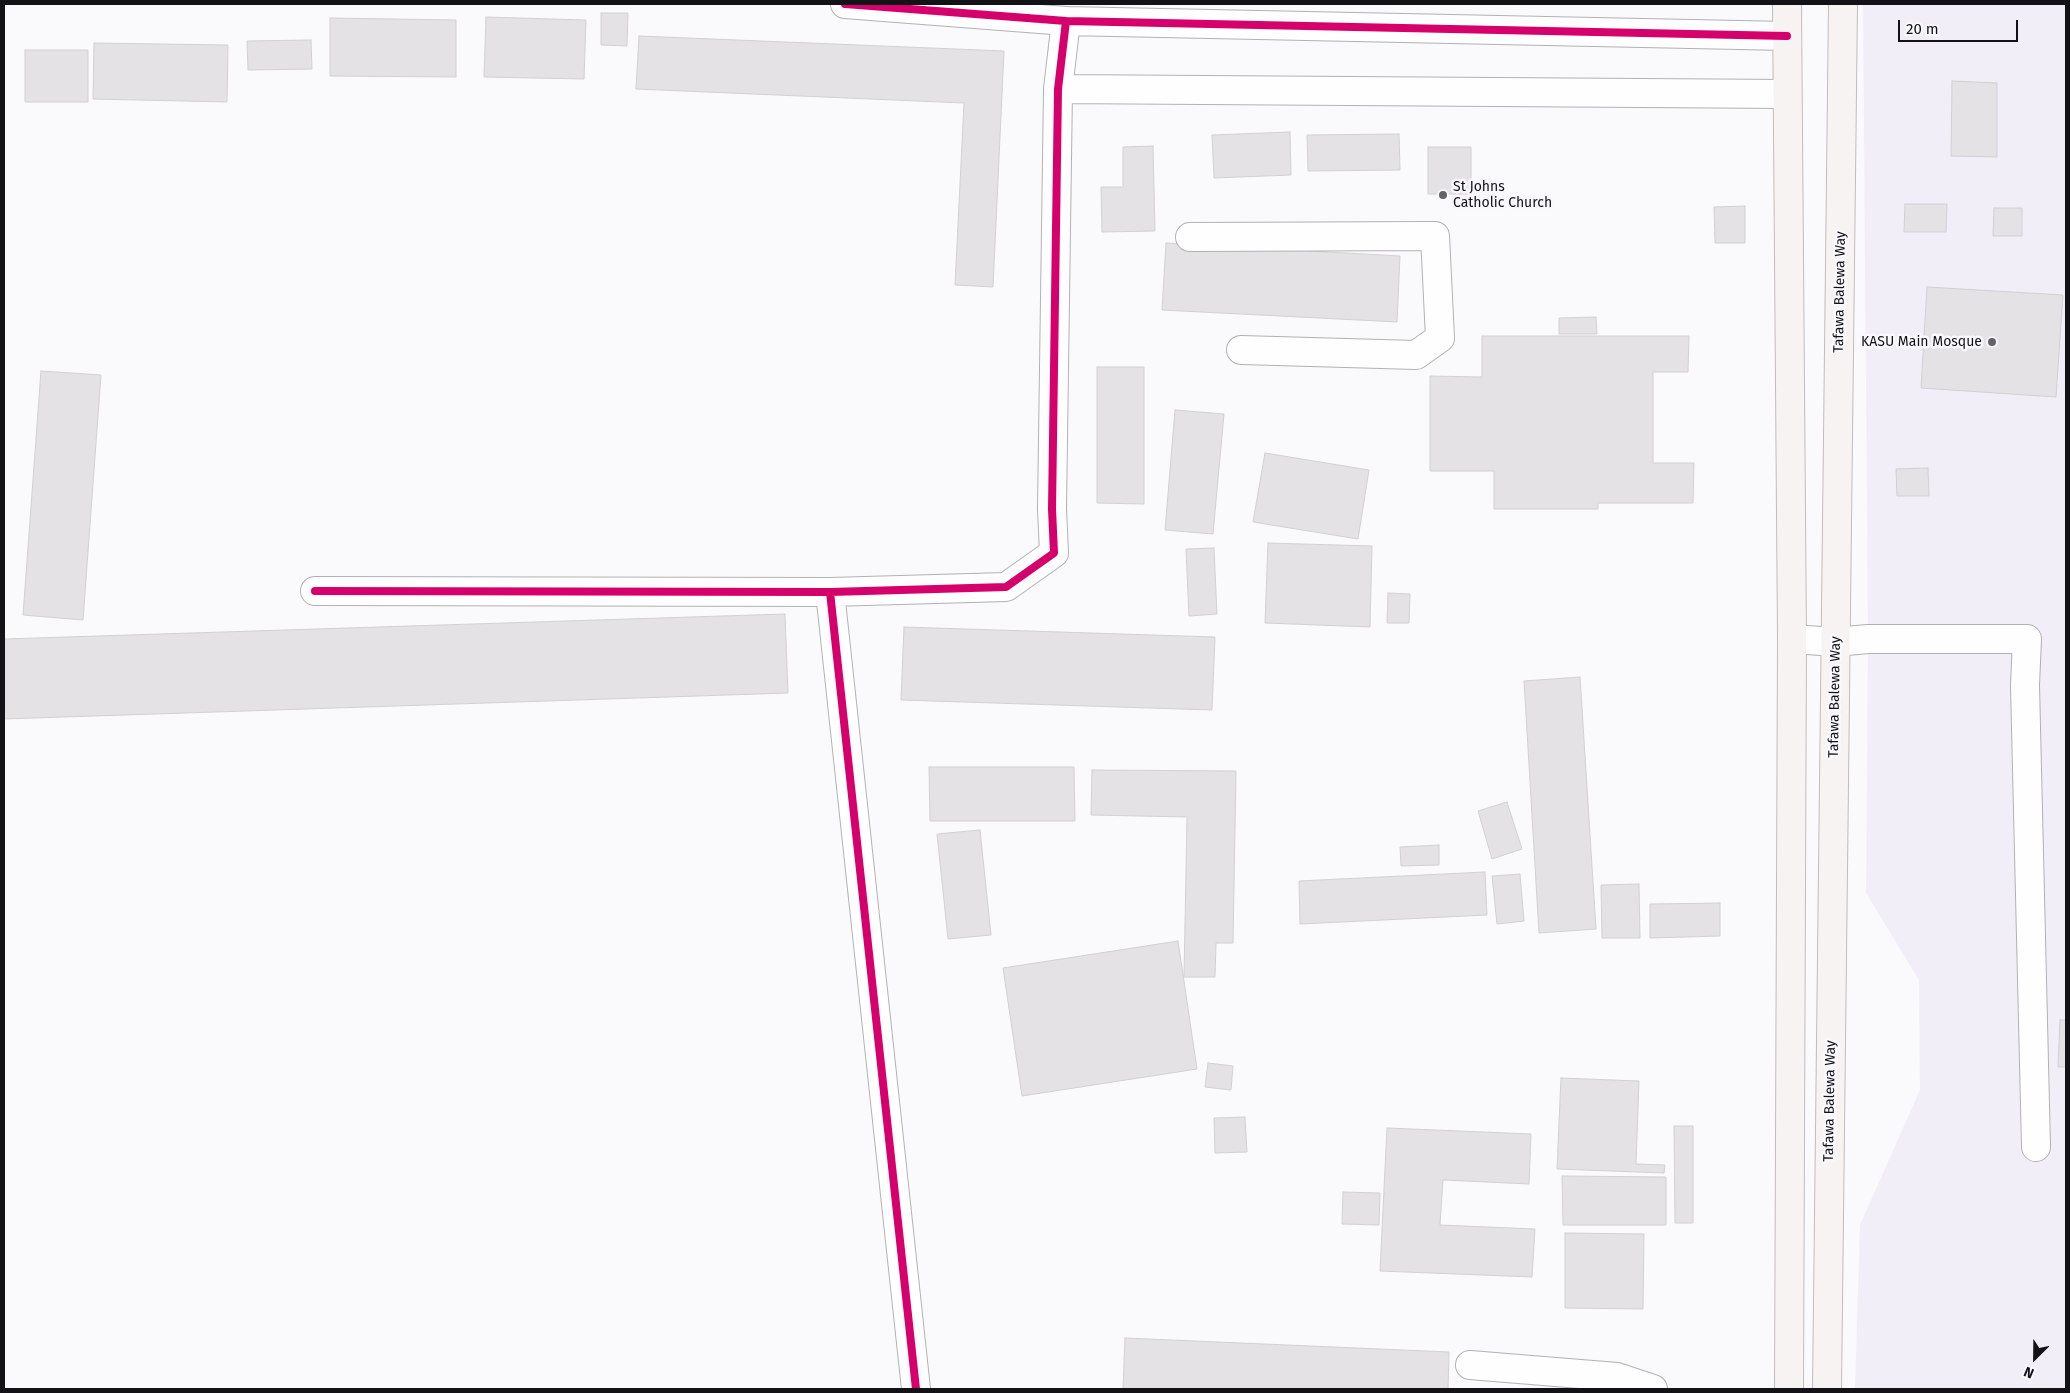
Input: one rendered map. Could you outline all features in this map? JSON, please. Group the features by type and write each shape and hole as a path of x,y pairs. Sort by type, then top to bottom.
{"main road":[{"path":"1786,4 1792,639 1789,1389"},
{"name":"Tafawa Balewa Way","path":"1827,1389 1843,4"}],"street":[{"path":"845,4 1066,21 1787,36"},
{"path":"315,591 830,592 1006,588 1054,553 1052,509 1058,89 1066,21"},
{"path":"1058,89 1787,94"},
{"path":"1190,237 1435,236 1440,338 1416,355 1241,350"},
{"path":"830,592 916,1389"},
{"path":"1792,639 1836,642 1868,639 2027,639 2025,685 2036,1147"},
{"path":"1470,1364 1617,1377 1654,1389"}],"shaded area":[{"path":"1863,4 2066,4 2066,1389 1855,1389 1860,1225 1920,1090 1919,980 1866,893 1868,639"}],"building":[{"path":"601,13 628,13 627,46 601,45"},
{"path":"486,17 586,20 584,79 484,77"},
{"path":"330,18 456,20 456,77 330,76"},
{"path":"639,36 1004,51 993,287 955,285 964,103 636,89"},
{"path":"311,40 312,69 248,70 247,41"},
{"path":"94,43 228,45 227,102 93,99"},
{"path":"25,50 88,50 88,102 25,102"},
{"path":"1952,81 1997,83 1997,157 1951,156"},
{"path":"1290,132 1291,175 1214,178 1212,135"},
{"path":"1399,134 1400,170 1308,171 1307,135"},
{"path":"1153,146 1155,231 1102,232 1101,187 1123,187 1123,147"},
{"path":"1428,147 1471,147 1471,194 1428,194"},
{"path":"1905,204 1947,204 1946,232 1904,232"},
{"path":"1745,206 1745,243 1715,243 1714,207"},
{"path":"1994,208 2022,208 2022,236 1993,236"},
{"path":"1166,243 1400,256 1397,322 1162,310"},
{"name":"KASU Main Mosque","path":"1927,287 2063,295 2056,397 1921,388"},
{"path":"1596,317 1597,334 1559,334 1559,318"},
{"path":"1482,336 1689,336 1688,372 1653,372 1653,463 1694,463 1693,503 1598,503 1598,509 1494,509 1494,471 1430,471 1430,376 1482,377"},
{"path":"1097,367 1144,367 1144,504 1097,503"},
{"path":"41,371 101,375 83,620 23,615"},
{"path":"1175,410 1224,414 1213,534 1165,530"},
{"path":"1265,453 1369,470 1358,539 1253,522"},
{"path":"1928,468 1929,496 1897,496 1896,469"},
{"path":"1268,543 1372,546 1370,627 1265,623"},
{"path":"1214,548 1217,614 1189,616 1186,549"},
{"path":"1388,593 1410,594 1409,623 1387,623"},
{"path":"785,614 788,693 4,719 4,639"},
{"path":"904,627 1215,637 1212,710 901,700"},
{"path":"1580,677 1596,929 1539,933 1524,681"},
{"path":"929,767 1074,767 1075,821 930,821"},
{"path":"1092,770 1236,771 1233,943 1216,943 1215,977 1184,977 1187,817 1091,815"},
{"path":"1507,802 1522,849 1492,859 1478,811"},
{"path":"980,830 991,935 948,939 937,834"},
{"path":"1439,845 1439,865 1401,866 1400,847"},
{"path":"1485,872 1487,915 1300,924 1299,881"},
{"path":"1520,874 1524,921 1497,924 1492,876"},
{"path":"1639,884 1640,938 1602,938 1601,885"},
{"path":"1720,903 1720,936 1650,938 1650,904"},
{"path":"1178,941 1197,1069 1022,1096 1003,968"},
{"path":"2060,1020 2066,1020 2066,1067 2058,1067"},
{"path":"1208,1063 1233,1066 1231,1090 1205,1087"},
{"path":"1561,1078 1639,1081 1636,1164 1665,1165 1664,1173 1557,1169"},
{"path":"1245,1117 1247,1152 1215,1153 1214,1118"},
{"path":"1674,1126 1693,1126 1693,1223 1675,1223"},
{"path":"1387,1128 1531,1134 1529,1184 1443,1180 1440,1225 1535,1229 1532,1277 1380,1271"},
{"path":"1562,1176 1666,1177 1666,1225 1563,1225"},
{"path":"1343,1192 1380,1193 1379,1225 1342,1224"},
{"path":"1565,1233 1644,1234 1643,1309 1565,1308"},
{"path":"1125,1338 1449,1352 1448,1389 1123,1389"}],"cycle path":[{"path":"845,4 1066,21 1787,36"},
{"path":"315,591 830,592 1006,587 1054,553 1052,509 1058,89 1066,21"},
{"path":"830,592 916,1389"}],"place":[{"name":"St Johns Catholic Church","path":"1443,195"},
{"name":"KASU Main Mosque","path":"1992,342"}]}
